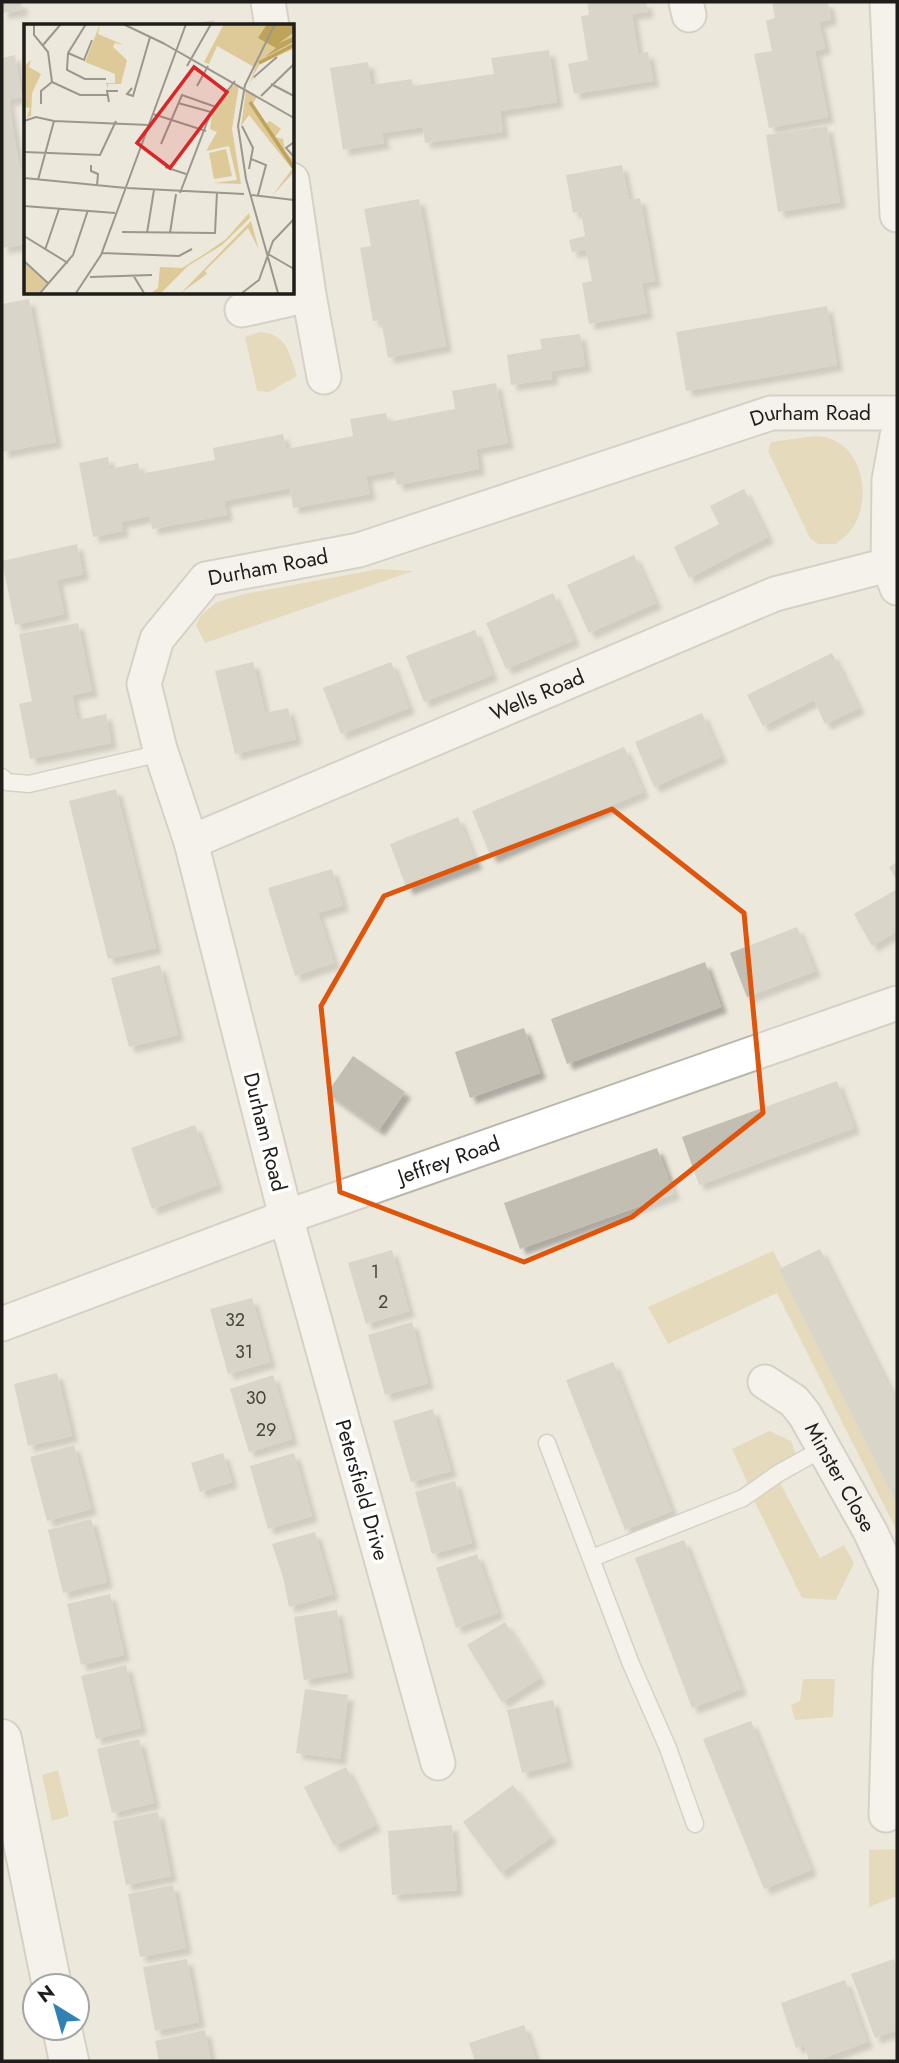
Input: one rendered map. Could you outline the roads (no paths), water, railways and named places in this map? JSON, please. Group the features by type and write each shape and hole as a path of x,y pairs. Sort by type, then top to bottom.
{"main road":[{"path":"2,1739 49,1972"},
{"path":"65,2042 69,2061"}],"street":[{"path":"268,2 272,24"},
{"path":"887,2 897,215"},
{"path":"294,194 324,377"},
{"path":"242,310 309,295"},
{"name":"Durham Road","path":"286,1217 191,842 161,753 144,684 157,639 206,579 359,550 771,413 897,413"},
{"path":"893,577 889,480 897,436"},
{"name":"Wells Road","path":"191,842 775,594 893,577"},
{"name":"Jeffrey Road","path":"2,1324 286,1217 897,1003"},
{"name":"Petersfield Drive","path":"286,1217 438,1763"},
{"name":"Minster Close","path":"765,1382 794,1401 805,1415 870,1531 897,1587 890,1671 886,1815"}],"lane":[{"path":"2,777 7,782 29,784 161,753"},
{"path":"547,1443 631,1664 668,1748 695,1824"},
{"path":"592,1558 743,1498 779,1473 824,1448"}]}
